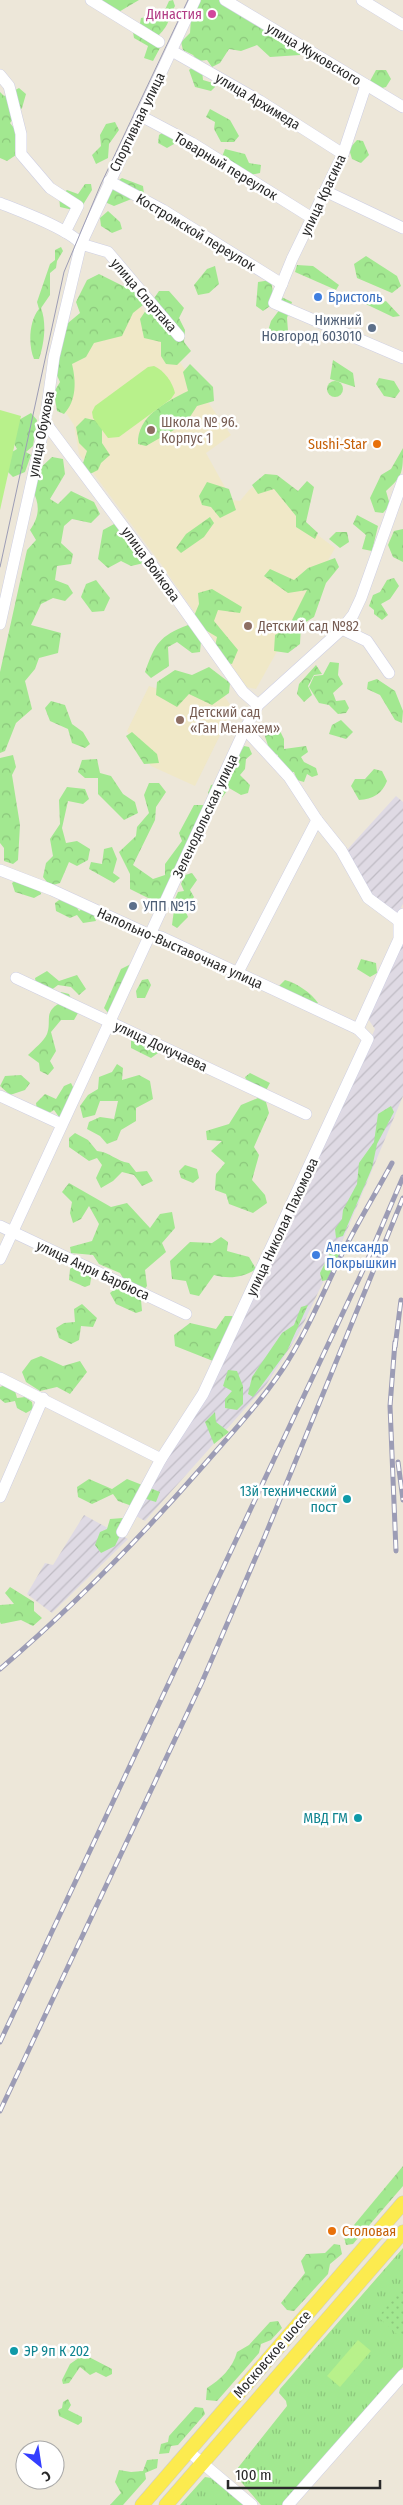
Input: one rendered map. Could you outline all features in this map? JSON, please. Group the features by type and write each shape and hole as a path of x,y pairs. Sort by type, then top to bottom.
{"main road":[{"name":"Московское шоссе","path":"142,2505 403,2203"},
{"name":"Московское шоссе","path":"166,2505 403,2232"}],"street":[{"path":"90,0 159,42"},
{"name":"Спортивная улица","path":"81,244 139,115 172,51 195,0"},
{"name":"улица Жуковского","path":"225,0 403,107"},
{"path":"362,0 403,25"},
{"name":"улица Архимеда","path":"172,51 260,101 343,154"},
{"path":"0,75 9,86 21,134 21,154 50,188 78,206 65,232"},
{"name":"улица Красина","path":"366,85 343,154 274,303 403,358"},
{"name":"Товарный переулок","path":"139,115 192,143 312,218"},
{"name":"Костромской переулок","path":"109,181 163,210 282,284"},
{"path":"325,191 403,228"},
{"path":"0,203 65,232 77,239 81,244"},
{"name":"улица Спартака","path":"81,244 108,252 179,336"},
{"name":"улица Обухова","path":"0,624 45,422 54,357 81,244"},
{"name":"улица Войкова","path":"45,422 164,581 243,692 258,704"},
{"name":"Зеленодольская улица","path":"0,1259 245,729 258,704 342,629 361,598 400,498 403,480"},
{"path":"342,629 367,641 389,674"},
{"path":"245,729 289,777 317,820 341,850 368,898 401,918 399,939 358,1029"},
{"path":"238,972 317,820"},
{"name":"Напольно-Выставочная улица","path":"0,870 52,890 150,935 161,936 358,1029"},
{"name":"улица Докучаева","path":"16,978 306,1114"},
{"name":"улица Николая Пахомова","path":"122,1532 161,1459 203,1394 368,1039 358,1029"},
{"path":"0,1096 61,1124"},
{"name":"улица Анри Барбюса","path":"0,1226 186,1314"},
{"path":"0,1378 161,1459"},
{"path":"0,1497 43,1398"},
{"path":"288,2505 403,2375"},
{"path":"188,2451 252,2505"}],"shaded area":[{"path":"137,301 231,435 206,453 232,500 240,501 249,490 270,474 309,504 303,524 335,548 256,689 246,687 161,564 79,454 74,425 62,407 64,357"},
{"name":"Детский сад «Ган Менахем»","path":"209,673 233,709 195,786 151,766 127,731 149,686 173,694"},
{"path":"396,796 403,802 403,904 397,915 374,900 346,851"},
{"path":"403,937 403,1096 342,1242 298,1335 266,1385 145,1521 136,1516 186,1426 290,1216 375,1029 366,1016"},
{"path":"84,1515 128,1539 52,1613 27,1594 45,1563 53,1565"}],"green space":[{"path":"100,0 139,0 117,13"},
{"path":"173,0 175,6 167,24 159,35 161,46 153,61 144,58 148,46 134,38 133,32 139,29 141,18 163,14 169,1"},
{"path":"197,0 219,0 223,5 286,38 287,44 298,46 300,55 270,57 257,45 241,51 229,49 220,63 212,67 207,60 198,61 193,55 183,50 181,42 190,33 191,19"},
{"path":"194,66 202,70 203,80 213,83 215,87 211,91 195,87 189,70"},
{"path":"376,70 386,70 391,79 386,87 378,89 370,81"},
{"path":"19,88 26,94 22,108 10,123 17,132 16,155 7,161 0,158 0,92 4,96"},
{"path":"210,109 230,120 239,136 234,142 221,142 214,129 215,122 206,117"},
{"path":"115,122 119,130 109,144 108,158 96,164 92,155 101,146 100,135 106,124"},
{"path":"168,129 177,134 174,144 167,148 158,143 159,135"},
{"path":"357,140 363,141 369,155 361,163 352,159 349,149"},
{"path":"225,149 245,154 249,163 261,165 260,173 245,176 222,157"},
{"path":"122,178 143,186 144,194 114,206 107,203 106,189"},
{"path":"85,184 91,184 92,190 81,208 73,210 60,207 59,196 67,190 78,194"},
{"path":"108,211 120,222 122,229 112,233 101,226 100,218"},
{"path":"61,247 63,251 57,261 56,268 50,273 50,295 41,308 44,334 39,359 34,359 31,347 31,326 39,309 37,302 50,264 55,260 55,250"},
{"path":"366,256 397,276 401,286 392,293 357,278 354,264"},
{"path":"297,265 313,266 339,285 336,290 295,272"},
{"path":"215,266 219,284 209,293 198,295 194,285 207,269"},
{"path":"99,274 139,294 143,305 133,313 122,336 94,343 86,357 72,364 74,377 73,397 64,414 57,411 54,392 60,382 55,371 68,323 80,313 76,302 87,280"},
{"path":"271,280 273,293 292,302 287,318 288,331 275,336 268,331 271,321 280,309 273,304 263,311 256,306 258,282"},
{"path":"159,291 169,291 184,308 179,318 185,330 184,342 191,351 177,365 166,364 161,356 161,342 144,338 140,319"},
{"path":"367,292 376,304 386,301 400,316 393,317 351,297 353,293"},
{"path":"333,360 353,373 355,387 330,379"},
{"path":"190,364 213,387 214,401 197,406 186,423 146,446 138,444 142,425 154,411 188,391 183,372"},
{"path":"154,366 168,377 175,393 171,399 119,437 108,438 93,418 92,412 95,406 148,367"},
{"path":"379,378 394,381 400,391 395,398 384,396 376,384"},
{"path":"335,381 341,383 343,389 341,395 335,397 329,395 327,389 329,383"},
{"path":"0,410 21,416 0,510"},
{"path":"31,413 37,420 33,446 26,452 31,455 25,472 13,477 5,469 7,455 17,449 12,440 17,421"},
{"path":"85,418 102,422 102,443 110,455 101,463 98,470 90,474 83,463 87,451 79,443 76,427"},
{"path":"403,448 401,473 386,491 390,505 383,513 375,512 370,498 381,475 391,469"},
{"path":"52,457 63,459 65,474 50,499 58,504 71,491 94,502 100,514 91,523 72,519 64,526 61,543 73,554 71,564 57,566 55,580 68,585 73,593 65,601 53,598 41,604 31,625 61,633 58,653 39,658 35,669 25,681 32,709 16,723 5,751 0,753 0,672 27,550 36,540 30,530 36,520 38,510 32,489 37,471"},
{"path":"265,474 277,475 298,491 307,481 314,487 306,522 318,533 315,539 296,527 296,516 274,489 258,494 252,485"},
{"path":"207,482 229,489 236,510 220,518 211,507 202,505 199,496"},
{"path":"357,515 378,526 372,551 362,549 366,535 353,524"},
{"path":"210,517 214,523 204,537 181,553 176,548 186,534"},
{"path":"116,523 144,563 131,566 121,561 108,568 98,559 103,530"},
{"path":"403,529 403,562 393,557 388,545 394,531"},
{"path":"336,532 347,532 349,542 340,548 329,539"},
{"path":"335,558 339,567 326,583 314,617 301,625 300,644 288,653 274,651 275,635 288,628 307,590 288,593 264,576 270,569 294,580 308,568"},
{"path":"394,578 399,586 390,599 381,604 388,615 382,620 374,614 374,610 369,606 373,595 380,592 387,580"},
{"path":"96,580 110,598 104,611 92,612 81,597 86,584"},
{"path":"212,589 242,607 240,613 218,610 214,621 238,650 232,664 222,662 214,651 217,637 202,628 194,616 199,604 198,593"},
{"path":"188,625 201,641 200,652 192,653 177,642 168,647 169,666 151,678 145,672 159,642 170,633"},
{"path":"330,662 339,663 338,675 343,684 333,693 336,701 345,700 349,708 346,713 338,714 329,705 319,703 309,687 314,676 323,675"},
{"path":"316,665 322,674 314,675 308,686 312,695 304,702 297,694 299,684"},
{"path":"209,667 230,683 229,693 212,705 189,694 177,707 156,695 157,682 175,670 192,675"},
{"path":"377,679 395,691 403,711 402,723 395,720 380,695 367,689 368,682"},
{"path":"51,701 65,705 72,724 83,732 90,744 85,748 72,743 68,729 50,721 45,708"},
{"path":"341,720 353,732 346,739 329,734 332,725"},
{"path":"269,723 276,723 284,739 284,749 306,746 308,752 301,757 304,762 316,768 318,775 312,777 307,774 304,782 297,780 294,772 287,772 278,762 278,755 270,752 264,733"},
{"path":"132,732 157,754 159,763 144,764 126,736"},
{"path":"244,746 249,747 252,754 246,759 245,769 240,775 250,785 248,793 241,795 229,788 221,799 213,801 208,793 211,785 221,783"},
{"path":"13,755 16,767 12,775 20,825 18,860 13,864 4,861 4,848 0,843 0,758"},
{"path":"97,759 100,773 111,776 123,794 135,802 138,813 124,820 98,794 98,778 85,778 78,772 82,760"},
{"path":"374,769 382,771 387,781 385,786 376,795 359,800 351,786 355,779 365,779"},
{"path":"149,783 159,783 166,792 156,807 155,820 133,865 153,879 165,875 165,864 182,841 179,833 194,805 206,805 156,913 151,911 150,899 130,889 130,874 119,852 136,836 137,827 149,813 144,795"},
{"path":"67,787 85,789 89,799 83,804 68,801 62,828 66,843 77,841 90,849 88,860 77,866 69,862 60,883 50,886 43,877 46,863 53,856 50,839 60,824 59,800"},
{"path":"112,847 117,859 113,873 120,878 114,883 89,869 91,862 102,864 104,849"},
{"path":"192,873 197,880 190,890 194,897 185,910 188,917 177,928 172,925 174,910 180,905 175,899 178,892 184,891 181,884 185,875"},
{"path":"19,878 39,887 41,894 34,898 15,892 12,883"},
{"path":"62,898 75,904 79,911 85,907 92,911 96,921 83,923 77,915 70,918 56,911 55,903"},
{"path":"361,959 376,963 377,973 370,977 357,969"},
{"path":"129,965 131,970 109,1014 104,1008 121,969"},
{"path":"47,971 59,981 77,975 86,989 79,995 71,987 58,985 46,994 37,990 35,978"},
{"path":"148,979 151,985 145,998 137,998 136,991 142,980"},
{"path":"285,980 303,989 318,1003 311,1006 281,992 279,986"},
{"path":"61,992 69,994 78,1013 74,1020 61,1020 51,1032 56,1051 50,1061 54,1068 48,1075 40,1071 39,1063 28,1055 47,1034 50,1013 60,1003"},
{"path":"136,1036 155,1045 158,1053 151,1058 131,1048 131,1041"},
{"path":"117,1064 123,1068 122,1080 139,1075 150,1081 153,1099 136,1108 136,1121 121,1130 117,1140 107,1144 100,1136 87,1129 89,1122 100,1117 114,1119 118,1101 100,1101 95,1115 83,1118 80,1106 88,1095 98,1089 99,1077 112,1072"},
{"path":"250,1073 270,1083 263,1096 251,1090 245,1077"},
{"path":"21,1075 30,1083 25,1090 10,1095 0,1086 5,1076"},
{"path":"71,1083 74,1089 64,1114 59,1117 54,1110 46,1115 37,1111 36,1103 45,1094 56,1099 64,1086"},
{"path":"258,1098 266,1102 269,1113 254,1147 259,1155 252,1180 265,1195 267,1203 253,1213 229,1204 226,1194 215,1190 216,1174 225,1163 211,1151 222,1141 207,1140 206,1131 229,1124 241,1105"},
{"path":"391,1106 394,1112 377,1144 372,1168 343,1236 336,1238 335,1229 342,1219 343,1210 357,1184 359,1163 374,1142 378,1114"},
{"path":"75,1133 88,1140 97,1151 129,1163 136,1172 147,1171 153,1181 142,1186 134,1175 122,1172 113,1181 101,1188 96,1178 102,1165 97,1158 89,1161 69,1147 69,1138"},
{"path":"185,1165 197,1169 199,1178 193,1183 181,1178 179,1171"},
{"path":"69,1183 111,1207 127,1203 150,1228 160,1214 172,1212 175,1228 162,1243 166,1252 145,1270 147,1286 143,1291 127,1284 120,1273 99,1264 93,1255 71,1253 70,1247 92,1241 99,1224 89,1206 81,1219 73,1223 70,1213 72,1202 62,1192"},
{"path":"221,1237 228,1242 227,1251 249,1257 256,1269 235,1277 214,1275 199,1296 190,1294 186,1281 172,1279 170,1261 190,1242 212,1243"},
{"path":"339,1244 340,1254 327,1280 322,1281 320,1273 334,1245"},
{"path":"77,1264 92,1272 90,1285 85,1287 69,1280 70,1269"},
{"path":"117,1287 141,1300 142,1311 136,1313 116,1304 110,1293"},
{"path":"82,1304 97,1318 93,1327 81,1326 79,1340 71,1344 59,1338 56,1328 64,1323 75,1322 74,1309"},
{"path":"308,1305 287,1351 253,1397 248,1394 252,1377 282,1333 294,1325 301,1307"},
{"path":"225,1316 232,1316 235,1320 213,1361 175,1346 174,1335 190,1323 216,1329"},
{"path":"41,1356 63,1366 80,1361 87,1372 70,1394 57,1387 40,1391 26,1382 22,1372 31,1360"},
{"path":"228,1370 237,1371 243,1386 243,1404 237,1410 225,1408 225,1399 232,1391 223,1386"},
{"path":"5,1385 15,1391 17,1398 25,1397 32,1402 33,1409 26,1413 17,1408 15,1401 5,1403 0,1399 0,1387"},
{"path":"215,1412 216,1422 229,1432 214,1444 205,1422"},
{"path":"89,1479 112,1489 127,1479 160,1492 156,1502 143,1498 132,1506 118,1501 113,1494 92,1504 78,1497 77,1487"},
{"path":"123,1518 123,1529 115,1546 101,1553 95,1545 100,1532 107,1529 110,1519"},
{"path":"10,1587 34,1602 34,1611 42,1618 33,1626 21,1620 1,1624 0,1605 14,1604 5,1593"},
{"path":"403,2166 403,2186 353,2244 346,2245 344,2237"},
{"path":"334,2244 340,2245 342,2254 330,2264 328,2274 294,2311 287,2310 281,2303 305,2273 301,2261 306,2254 325,2253"},
{"path":"403,2248 403,2367 284,2505 261,2505 236,2476 237,2469 287,2406 286,2401 279,2393 280,2389"},
{"path":"403,2288 403,2336 401,2338 378,2317"},
{"path":"278,2321 282,2328 271,2340 261,2344 259,2353 217,2401 206,2400 207,2388 225,2373 237,2352 249,2345 270,2322"},
{"path":"358,2340 371,2351 340,2387 327,2376"},
{"path":"80,2357 85,2359 89,2357 112,2369 112,2374 106,2377 96,2372 90,2375 80,2367 69,2383 63,2384 62,2380 70,2364"},
{"path":"68,2399 71,2405 68,2410 82,2417 82,2422 78,2425 59,2416 58,2410 62,2408 63,2402"},
{"path":"195,2407 203,2408 205,2414 178,2445 171,2446 169,2453 159,2454 161,2444 168,2442 169,2436"},
{"path":"158,2459 157,2468 145,2473 146,2479 123,2505 110,2505 121,2493 115,2482 119,2470 143,2471 147,2460"},
{"path":"205,2477 211,2478 245,2505 180,2505"}],"tram line":[{"path":"0,567 64,272 101,184 188,0"}],"railway":[{"path":"0,1669 80,1597 130,1546 203,1466 264,1395 299,1342 349,1241 392,1163"},
{"path":"0,2042 364,1268 403,1177"},
{"path":"0,2111 202,1682 265,1536 403,1198"},
{"path":"395,1347 401,1300"},
{"path":"395,1342 390,1406 396,1551"},
{"path":"398,1462 403,1500"}],"place":[{"name":"Династия","path":"212,14"},
{"name":"Бристоль","path":"318,297"},
{"name":"Нижний Новгород 603010","path":"372,328"},
{"name":"Школа № 96. Корпус 1","path":"151,430"},
{"name":"Sushi-Star","path":"377,444"},
{"name":"Детский сад №82","path":"248,626"},
{"name":"Детский сад «Ган Менахем»","path":"180,720"},
{"name":"УПП №15","path":"133,906"},
{"name":"Александр Покрышкин","path":"316,1255"},
{"name":"13й технический пост","path":"347,1499"},
{"name":"МВД ГМ","path":"358,1818"},
{"name":"Столовая","path":"332,2231"},
{"name":"ЭР 9п К 202","path":"14,2351"}]}
